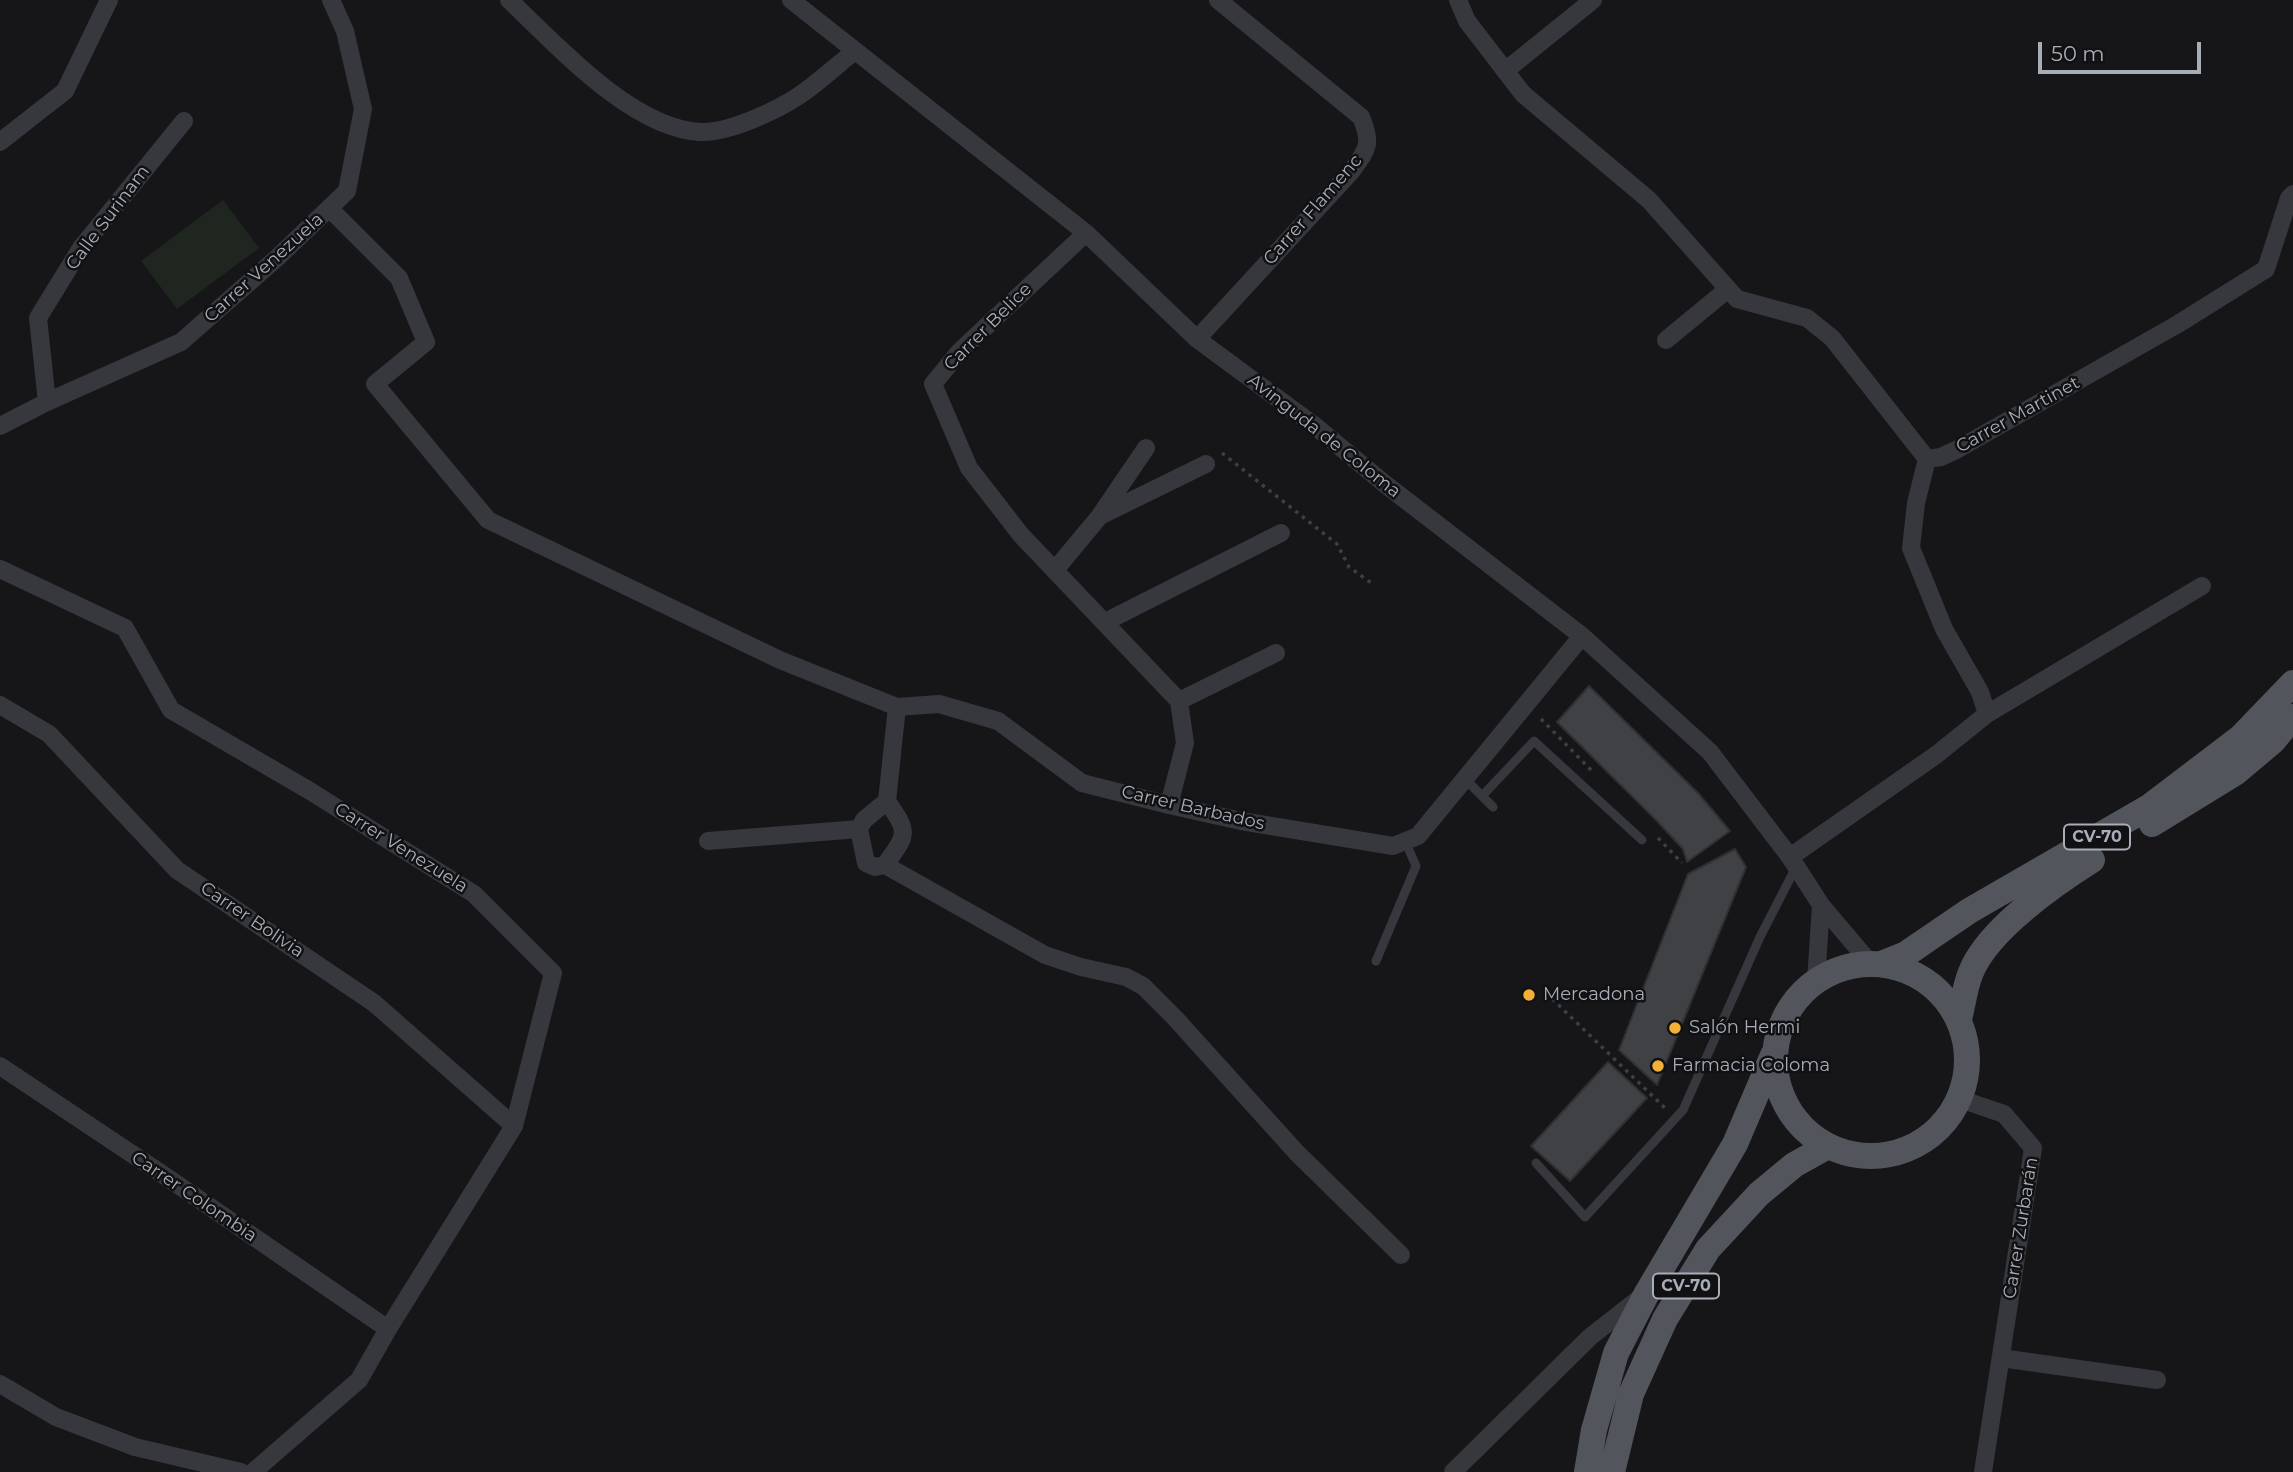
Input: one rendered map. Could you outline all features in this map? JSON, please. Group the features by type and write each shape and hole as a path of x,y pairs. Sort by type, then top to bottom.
{"main road":[{"name":"CV-70","path":"1587,1472 1594,1430 1616,1353 1647,1293 1735,1144 1776,1050 1782,1023 1796,1000 1816,981 1834,971 1876,964 1906,954 1969,911 2149,807 2241,737 2293,683"},
{"name":"CV-70","path":"1959,1019 1971,972 1988,942 2058,881 2235,773 2273,741 2293,717"},
{"name":"CV-70","path":"1776,1050 1777,1079 1787,1106 1804,1129 1828,1146 1857,1155 1889,1155 1918,1144 1934,1132 1960,1099 1967,1073 1967,1045 1959,1019 1940,992 1913,973 1876,964"},
{"name":"CV-70","path":"1612,1472 1631,1394 1665,1319 1708,1249 1759,1194 1794,1165 1828,1146"}],"street":[{"path":"0,142 65,91 109,0"},
{"name":"Carrer Venezuela","path":"0,426 181,342 278,257 347,191 363,109 345,31 331,0"},
{"path":"509,0 615,95 643,114 663,123 701,132 737,125 799,95 855,51"},
{"name":"Avinguda de Coloma","path":"792,0 1086,233 1197,339 1315,426 1385,484 1582,636 1710,752 1793,862 1821,905 1876,964"},
{"name":"Carrer Flamenc","path":"1197,339 1350,173 1364,153 1369,136 1361,117 1218,0"},
{"path":"1458,0 1467,21 1523,94 1649,200 1737,299 1807,318 1832,338 1927,459 1916,503 1911,548 1944,629 1980,692 1987,714"},
{"path":"1505,71 1593,0"},
{"name":"Calle Surinam","path":"47,402 38,318 81,248 184,121"},
{"name":"Carrer Martinet","path":"1927,459 1941,457 1958,449 2178,324 2266,269 2289,198 2293,194"},
{"path":"329,208 399,278 426,342 375,384 488,520 780,660 897,707 887,801 902,822 904,835 885,864 876,867 866,863 859,829 864,820 887,801"},
{"name":"Carrer Belice","path":"1086,233 960,351 933,384 969,468 1021,535 1178,701"},
{"path":"1665,340 1728,289"},
{"path":"1055,570 1099,517 1146,448"},
{"path":"1099,517 1206,464"},
{"path":"1105,622 1280,533"},
{"name":"Carrer Venezuela","path":"0,569 125,628 171,710 310,791 474,894 553,973 514,1126 359,1380 253,1472"},
{"path":"1793,862 1987,714 2202,586"},
{"path":"1406,843 1418,836 1582,636"},
{"path":"1169,805 1185,743 1178,701 1276,653"},
{"name":"Carrer Barbados","path":"897,707 939,704 998,721 1082,783 1241,821 1393,846 1406,843"},
{"name":"Carrer Bolivia","path":"0,705 50,734 177,870 374,1003 514,1126"},
{"path":"708,841 859,829"},
{"path":"885,864 1045,955 1081,967 1126,977 1143,986 1297,1153 1401,1255"},
{"path":"1816,981 1821,905"},
{"name":"Carrer Colombia","path":"0,1066 388,1329"},
{"name":"Carrer Zurbarán","path":"1960,1099 2004,1114 2033,1148 1983,1472"},
{"path":"1453,1472 1590,1337 1647,1293"},
{"path":"2001,1358 2157,1380"},
{"path":"0,1384 56,1417 135,1447 241,1472"}],"lane":[{"path":"1482,796 1534,741 1642,841"},
{"path":"1465,779 1493,807"},
{"path":"1376,961 1416,866 1406,843"},
{"path":"1536,1163 1585,1217 1682,1110 1793,862"}],"path":[{"path":"1215,447 1336,544 1349,567 1374,585"},
{"path":"1548,987 1544,991 1675,1117"}],"shaded area":[{"path":"223,200 259,248 177,309 141,261"}],"building":[{"path":"1589,686 1698,793 1730,831 1687,862 1683,849 1557,722"},
{"path":"1735,849 1746,867 1657,1085 1619,1050 1688,874"},
{"path":"1608,1062 1647,1098 1570,1181 1531,1146"}],"place":[{"name":"Mercadona","path":"1529,995"},
{"name":"Salón Hermi","path":"1675,1028"},
{"name":"Farmacia Coloma","path":"1658,1066"}]}
